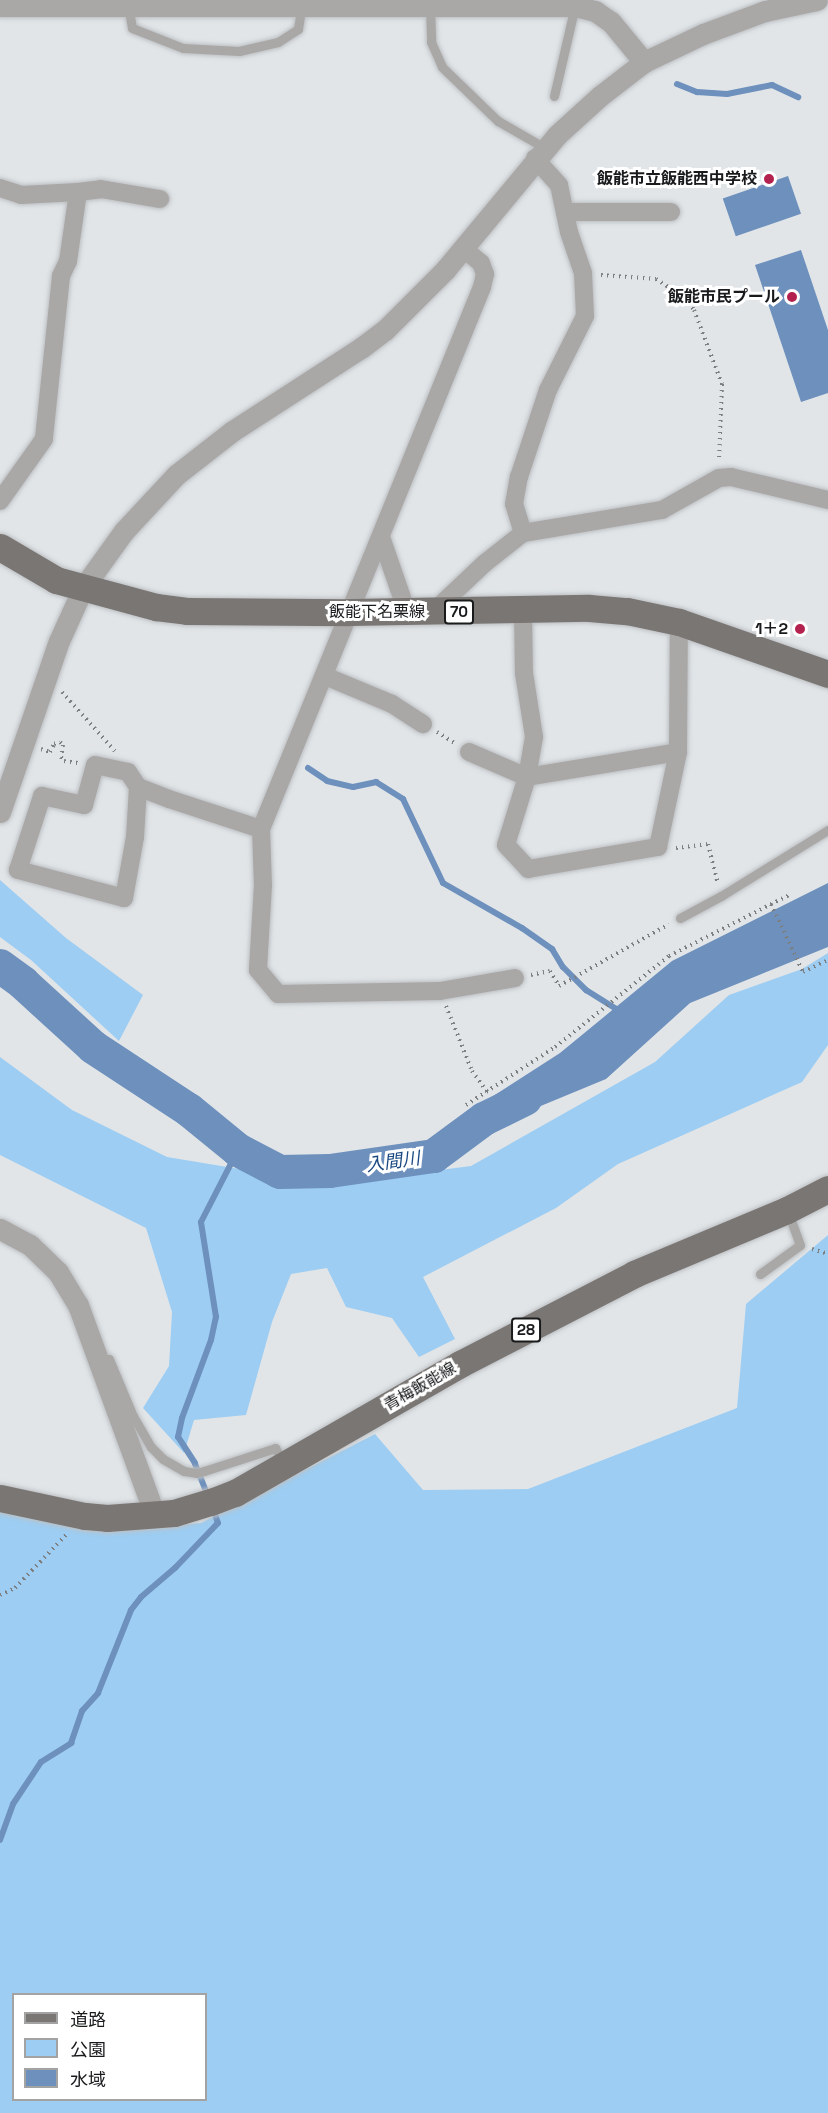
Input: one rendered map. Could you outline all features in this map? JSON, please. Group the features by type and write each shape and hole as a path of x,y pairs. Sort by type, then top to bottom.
{"main road":[{"name":"飯能下名栗線","path":"0,547 56,580 156,607 187,611 420,612 589,608 627,611 679,622 828,674"},
{"name":"青梅飯能線","path":"0,1498 85,1516 107,1518 155,1515 185,1509 235,1493 460,1364 634,1274 787,1210 828,1189"}],"street":[{"path":"0,812 47,675 83,588 124,531 176,475 231,432 369,342 406,310 463,248 540,153 600,96 644,62 703,34 755,15 817,0"},
{"path":"0,6 94,3 129,5 576,3 595,11 610,22 644,62"},
{"path":"523,533 514,504 519,477 548,390 585,316 583,273 559,185 540,153"},
{"path":"0,188 21,195 100,189 160,199"},
{"path":"0,501 44,439 61,276 68,261 78,192"},
{"path":"565,212 671,212"},
{"path":"463,248 481,262 485,274 482,287 261,829 263,885 258,970 278,994 440,991 515,978"},
{"path":"381,537 420,612 523,533 662,510 718,478 730,477 828,500"},
{"path":"523,611 524,673 534,737 527,777 506,845 528,868 658,847 678,752 679,622"},
{"path":"325,676 392,704 423,723"},
{"path":"469,752 527,777 678,752"},
{"path":"133,779 135,837 124,898 18,870 42,796 84,805 95,766 133,779 261,829"},
{"path":"0,1229 30,1245 58,1272 78,1305 155,1515"}],"lane":[{"path":"430,2 431,42 442,67 498,121 540,153"},
{"path":"129,5 132,28 183,48 239,51 278,42 298,29 309,3"},
{"path":"554,96 576,3"},
{"path":"680,918 721,896 828,830"},
{"path":"760,1274 800,1245 787,1210"},
{"path":"99,1363 109,1359 133,1416 151,1447 163,1459 184,1471 200,1472 275,1449 285,1465"}],"path":[{"path":"583,273 656,279 685,298 694,310 722,384 718,478"},
{"path":"47,675 123,760 133,779"},
{"path":"423,723 469,752"},
{"path":"23,744 50,752 54,744 60,742 63,745 60,757 64,761 95,766"},
{"path":"699,845 708,844 721,896"},
{"path":"466,1105 555,1047 669,956 791,894"},
{"path":"771,904 803,972 828,960"},
{"path":"515,978 550,971 559,986 680,918"},
{"path":"440,991 472,1071 487,1092"},
{"path":"0,1595 15,1588 85,1516"}],"green space":[{"path":"0,880 66,938 143,995 119,1041 31,960 0,937"},
{"path":"828,953 828,1045 802,1082 618,1164 556,1208 423,1277 455,1339 419,1357 392,1318 346,1307 327,1268 291,1274 272,1322 246,1415 194,1420 184,1453 143,1408 169,1366 172,1312 146,1228 0,1155 0,1057 72,1110 167,1157 331,1184 471,1166 655,1062 729,995 802,969"},
{"path":"828,1235 828,2113 0,2113 0,1507 90,1531 201,1523 375,1434 423,1490 528,1489 737,1408 746,1304"}],"water":[{"path":"788,176 801,214 736,236 723,198"},
{"name":"飯能市民プール","path":"801,250 828,330 828,393 801,402 755,265"},
{"path":"828,883 828,947 690,1003 606,1079 490,1127 476,1107 560,1053 672,961"}],"waterway":[{"path":"677,84 697,92 727,94 772,85 798,97"},
{"path":"308,768 327,781 353,787 376,782 403,799 443,883 522,928 552,949 563,967 586,990 620,1011"},
{"name":"入間川","path":"0,966 23,983 93,1047 189,1110 238,1150 280,1172 330,1171 434,1156 484,1119 525,1099"},
{"path":"208,1496 195,1463 178,1437 182,1418 211,1340 216,1317 201,1222 238,1150"},
{"path":"0,1840 13,1804 41,1762 71,1743 82,1711 98,1693 131,1610 141,1597 175,1568 218,1523 213,1509"}],"place":[{"name":"飯能市立飯能西中学校","path":"769,179"},
{"name":"飯能市民プール","path":"792,297"},
{"name":"1＋2","path":"800,629"}]}
